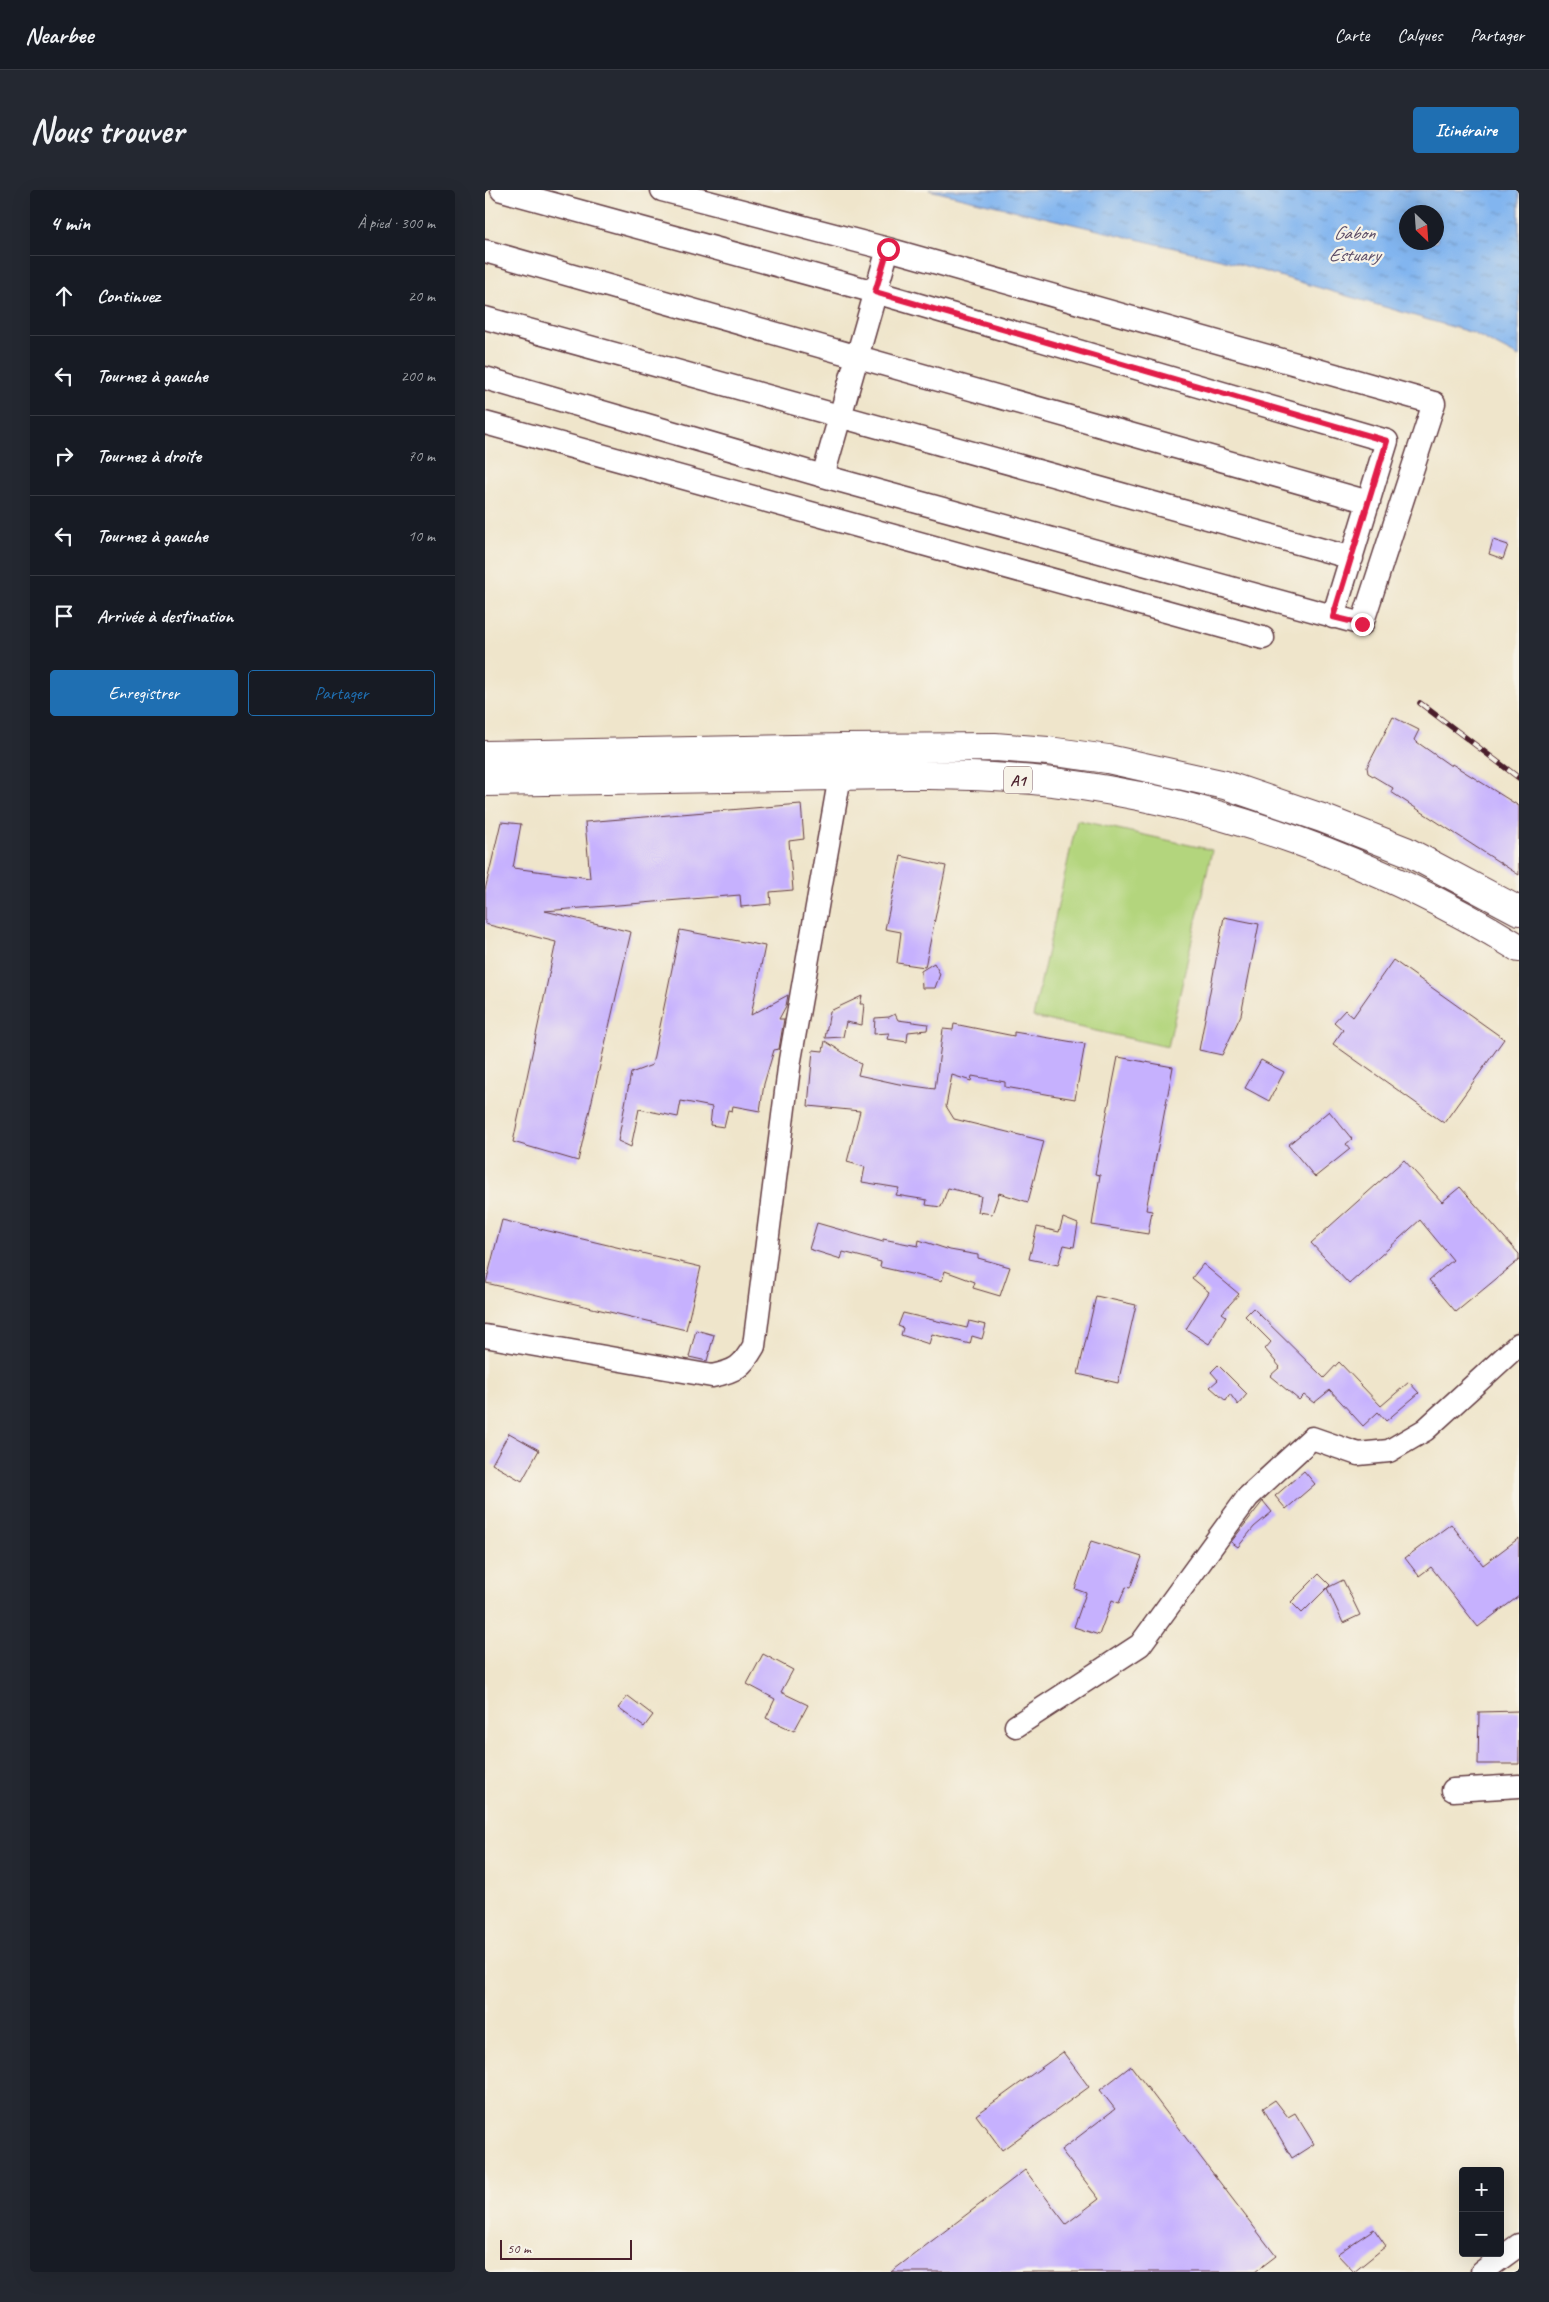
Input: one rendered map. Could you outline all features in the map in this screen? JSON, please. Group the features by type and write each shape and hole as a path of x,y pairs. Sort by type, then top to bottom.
{"highway":[{"name":"A1","path":"485,755 844,748 995,748 1048,751 1108,759 1225,785 1322,818 1406,850 1519,911"},
{"name":"A1","path":"485,782 957,776 1053,782 1117,792 1189,808 1266,830 1379,873 1477,922 1519,948"}],"street":[{"path":"502,190 875,292 1387,441 1333,617"},
{"path":"485,378 823,476 1362,624 1434,403 888,249 662,190"},
{"path":"823,476 888,249"},
{"path":"485,251 1369,502"},
{"path":"485,318 1352,558"},
{"path":"485,423 1263,638"},
{"path":"485,1336 712,1376 731,1372 743,1364 754,1346 790,1060 841,776 844,748"},
{"path":"1016,1726 1140,1644 1248,1497 1312,1438 1358,1454 1389,1451 1425,1430 1519,1344"},
{"path":"1453,1790 1519,1786"},
{"path":"1483,2272 1519,2245"}],"green space":[{"path":"1077,820 1212,850 1168,1047 1033,1017"}],"water":[{"name":"Gabon Estuary","path":"929,190 1519,190 1519,357 1473,333 1225,260"}],"building":[{"path":"1493,540 1508,545 1503,559 1489,554"},
{"path":"1393,717 1419,730 1414,740 1451,766 1452,764 1519,806 1519,875 1391,792 1393,788 1368,773 1367,767"},
{"path":"801,804 804,839 789,841 793,890 770,892 771,904 741,907 740,895 545,911 631,932 578,1161 513,1142 556,942 485,924 485,890 501,822 521,824 513,868 590,878 585,822"},
{"path":"901,856 946,866 925,967 897,963 901,932 885,929"},
{"path":"1224,917 1259,924 1241,1015 1222,1055 1199,1050"},
{"path":"680,930 765,946 751,1015 788,995 786,1006 779,1019 784,1019 779,1049 774,1050 764,1084 760,1111 733,1106 732,1111 728,1110 724,1127 710,1125 712,1107 681,1101 678,1117 639,1109 631,1147 618,1141 631,1073 652,1065"},
{"path":"1393,960 1504,1039 1444,1123 1333,1044 1343,1030 1334,1022 1345,1010 1353,1017"},
{"path":"934,963 940,974 935,988 922,988 921,971"},
{"path":"862,996 860,1004 864,1004 862,1025 846,1022 843,1037 825,1038 830,1011"},
{"path":"895,1014 898,1020 928,1024 927,1030 908,1032 907,1042 887,1039 889,1033 874,1034 875,1018 889,1017"},
{"path":"954,1024 1014,1036 1014,1032 1085,1044 1075,1099 1005,1087 1005,1082 972,1076 971,1081 952,1075 946,1106 954,1119 1044,1141 1028,1202 999,1193 992,1214 978,1212 981,1196 948,1188 941,1207 926,1205 927,1200 896,1195 899,1188 862,1182 865,1167 847,1162 860,1111 808,1106 813,1050 823,1051 825,1041 861,1064 858,1075 899,1084 935,1089 943,1029 953,1030"},
{"path":"1118,1057 1173,1067 1146,1210 1152,1211 1148,1234 1092,1225 1100,1175 1095,1174"},
{"path":"1261,1060 1284,1072 1269,1101 1245,1088"},
{"path":"1329,1111 1352,1139 1346,1144 1350,1149 1315,1177 1288,1145"},
{"path":"1404,1160 1442,1202 1460,1187 1519,1254 1519,1260 1456,1312 1429,1280 1453,1260 1420,1220 1349,1284 1311,1243"},
{"path":"1063,1218 1078,1224 1074,1247 1064,1245 1058,1265 1029,1259 1037,1227 1059,1232"},
{"path":"502,1220 701,1267 686,1330 486,1283"},
{"path":"817,1223 883,1242 883,1239 918,1246 919,1240 950,1250 978,1255 978,1258 1010,1267 1000,1296 973,1288 975,1282 945,1271 942,1281 880,1267 881,1262 843,1252 841,1259 809,1249"},
{"path":"1203,1264 1239,1294 1222,1313 1226,1316 1209,1344 1186,1329 1209,1292 1192,1278"},
{"path":"1096,1296 1136,1305 1118,1383 1078,1374"},
{"path":"1253,1308 1324,1378 1339,1362 1381,1406 1409,1382 1419,1393 1386,1421 1378,1412 1363,1426 1330,1390 1314,1403 1304,1395 1299,1400 1270,1376 1280,1367 1265,1349 1271,1342 1245,1316"},
{"path":"903,1313 967,1328 969,1321 986,1325 982,1339 972,1336 970,1344 932,1334 929,1344 901,1335 903,1328 898,1326"},
{"path":"696,1330 714,1335 707,1361 689,1357"},
{"path":"1218,1365 1247,1394 1238,1405 1230,1394 1226,1401 1210,1387 1218,1380 1211,1372"},
{"path":"509,1433 539,1450 522,1481 492,1464"},
{"path":"1304,1471 1315,1484 1286,1509 1275,1496"},
{"path":"1263,1501 1272,1512 1254,1527 1238,1547 1231,1542"},
{"path":"1451,1524 1483,1565 1519,1538 1519,1596 1478,1627 1431,1567 1419,1576 1405,1558"},
{"path":"1091,1541 1142,1557 1130,1588 1126,1587 1119,1603 1112,1600 1099,1635 1074,1627 1086,1593 1075,1589"},
{"path":"1319,1574 1330,1585 1302,1613 1291,1602"},
{"path":"1343,1580 1360,1615 1343,1623 1327,1588"},
{"path":"763,1654 793,1670 781,1692 808,1705 794,1731 766,1718 775,1699 747,1684"},
{"path":"628,1696 653,1715 644,1727 618,1708"},
{"path":"1519,1711 1519,1764 1478,1764 1479,1712"},
{"path":"1063,2052 1089,2087 1002,2150 976,2115"},
{"path":"1131,2066 1276,2256 1255,2272 891,2272 1025,2170 1066,2224 1099,2199 1061,2150 1115,2109 1100,2090"},
{"path":"1275,2100 1288,2117 1295,2113 1314,2144 1292,2158 1263,2108"},
{"path":"1374,2229 1386,2246 1354,2272 1337,2254"}],"railway":[{"path":"1420,703 1519,778"}],"route":[{"path":"888,249 875,292 1387,441 1333,617 1362,624"}]}
